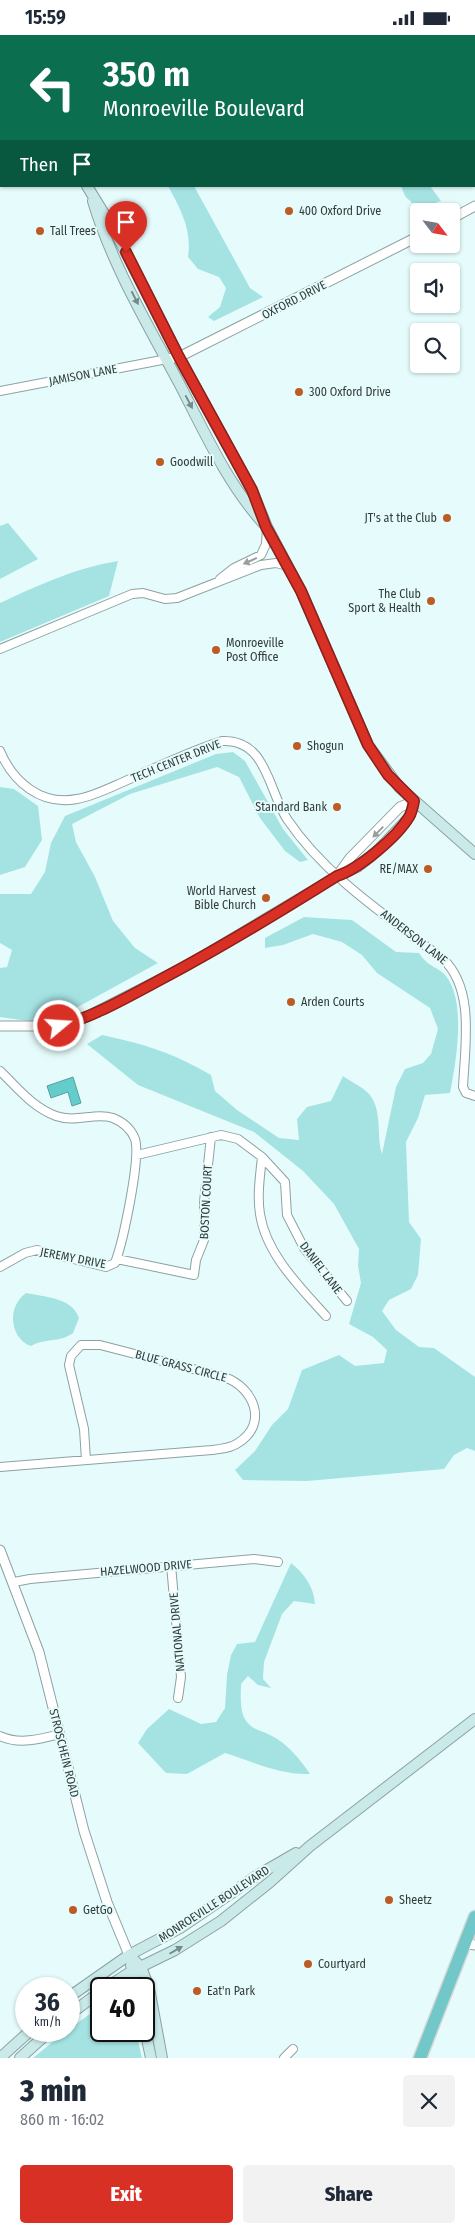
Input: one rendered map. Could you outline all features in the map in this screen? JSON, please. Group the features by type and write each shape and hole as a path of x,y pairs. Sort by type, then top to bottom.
{"highway":[{"path":"420,2058 470,1944 475,1917"}],"main road":[{"path":"88,187 117,235 179,357 252,490 266,527"},
{"path":"88,187 116,261 166,359 241,494 266,527 288,566 368,745 388,775 414,801 475,854"},
{"name":"MONROEVILLE BOULEVARD","path":"124,1977 175,1950 221,1921 270,1883 310,1845 475,1719"},
{"name":"MONROEVILLE BOULEVARD","path":"80,1989 129,1955 180,1928 258,1875 310,1845"},
{"name":"STROSCHEIN ROAD","path":"129,1955 149,1988 162,2058"},
{"name":"STROSCHEIN ROAD","path":"137,1969 137,1977"},
{"name":"MONROEVILLE BOULEVARD","path":"80,2006 90,1999"},
{"path":"85,2002 90,2000"},
{"path":"0,2058 18,2042"},
{"path":"20,2058 38,2042"},
{"path":"148,2042 151,2058"}],"street":[{"path":"460,214 475,206"},
{"name":"OXFORD DRIVE","path":"166,359 179,357 410,240"},
{"name":"JAMISON LANE","path":"0,391 166,359"},
{"path":"215,583 234,568 261,555 266,544 266,527"},
{"path":"0,649 132,594 143,593 172,599 261,565 276,563 288,566"},
{"name":"TECH CENTER DRIVE","path":"0,751 12,774 26,787 42,796 64,801 95,794 212,744 222,741 238,742 255,753 286,818 297,833 337,876"},
{"path":"337,876 350,858 400,807 414,801"},
{"path":"0,1026 59,1026 88,1016 186,966 337,876 358,867 371,857 410,816 414,801"},
{"name":"ANDERSON LANE","path":"337,876 443,959 456,973 464,992 466,1010 463,1087 466,1093 475,1096"},
{"path":"0,1071 29,1100 48,1112 68,1119 105,1117 120,1121 131,1131 137,1155 117,1259"},
{"name":"DANIEL LANE","path":"137,1155 211,1137 221,1135 232,1136 262,1157 285,1182 288,1215 304,1249 347,1301"},
{"name":"BOSTON COURT","path":"117,1259 194,1275 196,1260 204,1240 204,1202 211,1137"},
{"name":"DANIEL LANE","path":"262,1157 259,1207 264,1230 288,1274 326,1315"},
{"name":"JEREMY DRIVE","path":"0,1267 25,1253 37,1250 106,1267 113,1265 117,1259"},
{"name":"BLUE GRASS CIRCLE","path":"0,1467 212,1450 234,1445 246,1437 253,1425 254,1405 248,1392 232,1380 100,1345 81,1345 70,1356 69,1365 84,1429 86,1460"},
{"name":"STROSCHEIN ROAD","path":"0,1550 39,1652 84,1831 107,1902 129,1955"},
{"name":"HAZELWOOD DRIVE","path":"14,1583 30,1579 171,1565 254,1559 278,1562"},
{"name":"NATIONAL DRIVE","path":"171,1565 181,1677 178,1698"},
{"path":"0,1736 10,1740 26,1741 60,1734"},
{"path":"284,2058 292,2049"}],"shaded area":[{"path":"168,187 195,187 250,288 263,297 214,321 208,317 220,307 226,288 219,277 198,269 188,257 187,229"},
{"path":"401,187 431,187 441,201 435,203 412,203 405,196"},
{"path":"8,523 38,559 0,579 0,526"},
{"path":"118,561 109,596 0,642 0,603 72,573"},
{"path":"233,752 245,761 283,829 308,860 300,862 285,851 260,818 239,777 217,767 130,794 72,824 76,842 95,877 113,921 135,948 158,963 65,1014 35,1022 0,1017 0,968 7,967 12,950 0,943 0,894 31,894 45,872 51,843 65,816 216,754"},
{"path":"0,787 14,789 38,806 42,840 25,867 0,875"},
{"path":"304,917 352,920 396,952 419,953 426,961 445,975 452,986 456,1000 458,1015 457,1049 450,1093 425,1095 418,1118 406,1142 409,1222 421,1239 418,1275 411,1289 389,1300 382,1311 396,1330 419,1347 434,1348 475,1377 475,1451 467,1448 454,1455 444,1469 307,1481 243,1480 235,1470 255,1451 272,1425 288,1409 302,1370 339,1355 355,1366 384,1363 387,1350 373,1337 349,1324 361,1283 358,1266 359,1249 334,1204 303,1171 254,1132 138,1085 87,1044 102,1035 145,1046 184,1061 211,1075 215,1091 237,1110 279,1138 299,1140 297,1119 307,1107 331,1101 343,1076 364,1089 373,1100 378,1115 382,1154 396,1087 405,1069 423,1063 431,1054 438,1029 430,1008 377,973 362,955 342,942 313,934 283,945 265,948 265,938"},
{"path":"73,1077 81,1103 72,1106 68,1092 51,1098 47,1086"},
{"path":"26,1293 57,1299 70,1306 79,1318 73,1333 63,1338 31,1346 24,1342 18,1336 15,1329 13,1313 20,1299"},
{"path":"291,1563 307,1581 313,1592 315,1604 294,1601 282,1614 264,1662 263,1679 271,1688 258,1685 248,1676 241,1684 241,1704 244,1718 249,1725 282,1742 310,1774 277,1770 225,1753 187,1774 166,1773 138,1743 147,1729 169,1709 201,1724 216,1722 225,1708 227,1675 231,1655 237,1644 255,1642"},
{"path":"90,2014 90,2042 138,2042 142,2058 33,2058 53,2042 80,2042 80,2021"}],"place":[{"name":"400 Oxford Drive","path":"289,211"},
{"name":"Tall Trees","path":"40,231"},
{"name":"300 Oxford Drive","path":"299,392"},
{"name":"Goodwill","path":"160,462"},
{"name":"JT's at the Club","path":"447,518"},
{"name":"The Club Sport & Health","path":"431,601"},
{"name":"Monroeville Post Office","path":"216,650"},
{"name":"Shogun","path":"297,746"},
{"name":"Standard Bank","path":"337,807"},
{"name":"RE/MAX","path":"428,869"},
{"name":"World Harvest Bible Church","path":"266,898"},
{"name":"Arden Courts","path":"291,1002"},
{"name":"Sheetz","path":"389,1900"},
{"name":"GetGo","path":"73,1910"},
{"name":"Courtyard","path":"308,1964"},
{"name":"Eat'n Park","path":"197,1991"}],"route":[{"path":"59,1026 72,1023 129,997 293,904 337,876 358,867 371,857 410,816 414,801 388,775 362,734 301,591 266,527 252,490 179,357 126,252"}]}
